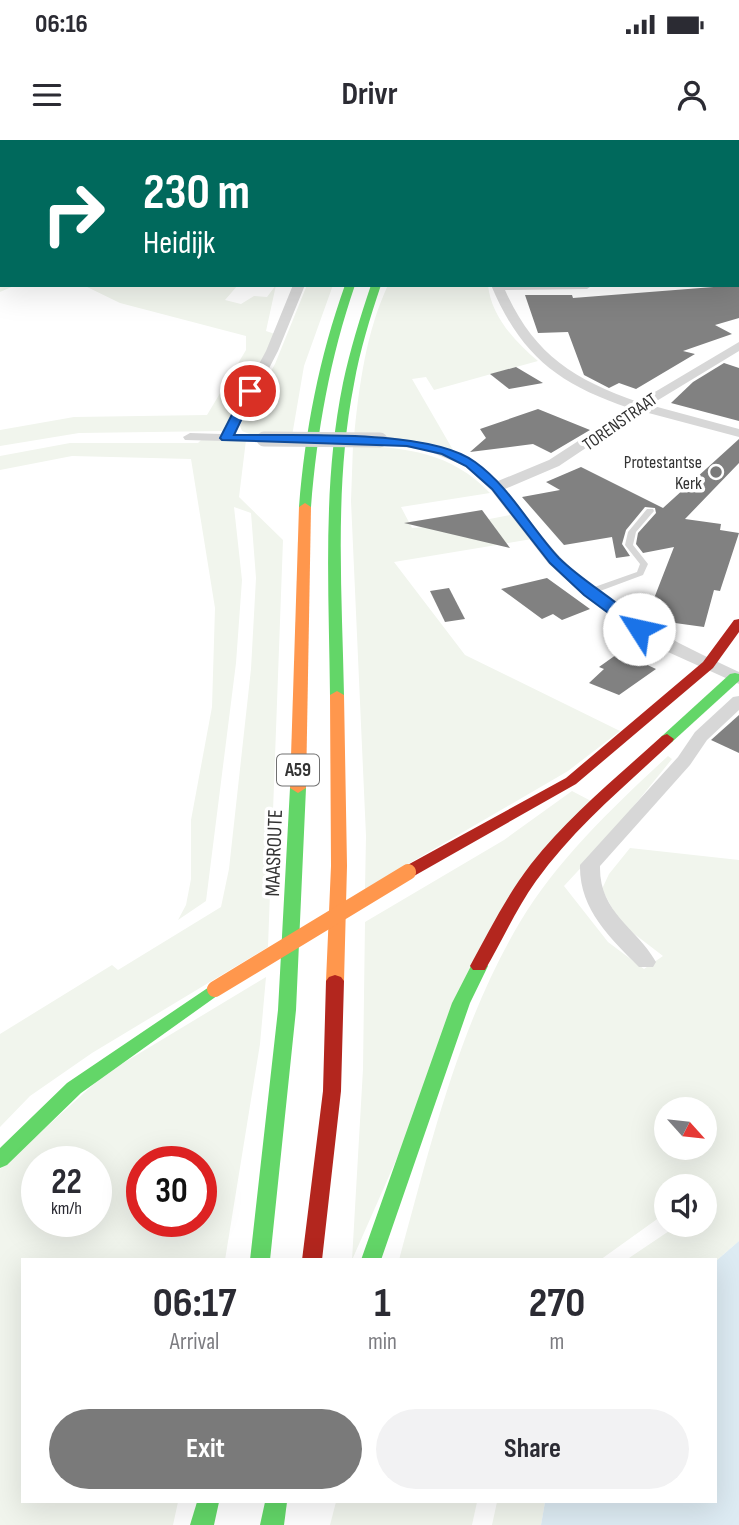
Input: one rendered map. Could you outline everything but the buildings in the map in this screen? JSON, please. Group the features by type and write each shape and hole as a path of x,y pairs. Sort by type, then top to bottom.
{"main road":[{"name":"MAASROUTE","path":"260,1258 282,1089 296,863 304,486 311,422 322,362 349,287"},
{"name":"A59","path":"313,1258 332,1091 339,866 335,487 340,425 350,363 375,287"},
{"path":"0,1160 25,1130 98,1068 215,989 408,872 570,781 708,665 739,623"},
{"path":"372,1258 461,1003 501,922 536,869 576,823 738,675"},
{"path":"202,1525 208,1503"},
{"path":"272,1524 279,1503"}],"street":[{"path":"226,438 272,351 298,287"},
{"path":"497,287 521,336 560,373 639,407 739,433"},
{"name":"TORENSTRAAT","path":"496,487 533,475 567,458 639,407 739,346"},
{"path":"190,438 380,440 429,446 446,451 470,463 496,487 554,560 589,592 654,639 708,665 738,675"},
{"path":"646,962 613,928 593,899 587,881 590,865 684,761 701,736 739,701"}],"lane":[{"path":"589,592 640,573 644,564 628,545 632,532 650,511"}],"shaded area":[{"path":"87,287 236,287 225,300 241,304 254,296 267,297 276,287 266,331 275,334 251,385 223,431 79,433 0,446 0,430 74,417 207,415 246,350 246,336 120,303"},
{"path":"306,287 332,287 304,366 292,436 252,435 242,431 240,426 275,364"},
{"path":"387,287 488,287 494,307 505,328 538,361 434,390 426,377 412,379 453,450 398,438 354,437 361,379 380,303"},
{"path":"201,440 246,440 239,497 283,540 268,947 92,1053 30,1096 0,1127 0,1034 112,965 118,970 221,907 229,869 251,669 256,578 251,513 234,507 242,580 236,663 206,901 178,920 186,905 191,879 191,820 212,707 215,608 191,459 72,456 0,470 0,456 70,443 198,443"},
{"path":"353,445 392,448 427,455 460,469 490,493 401,507 412,528 464,524 510,515 532,539 394,562 465,655 620,731 568,771 365,889 366,836 351,501"},
{"path":"668,756 672,759 602,845 564,886 608,942 644,969 663,956 620,923 602,889 609,874 630,848 739,860 739,1241 717,1260 717,1258 629,1258 660,1237 717,1237 717,1174 654,1174 654,1221 603,1258 400,1258 448,1087 479,1003 520,922 551,877 588,834"},
{"path":"572,791 591,801 521,877 352,1258 363,1069 365,922 504,840"},
{"path":"266,977 260,1044 225,1258 21,1258 21,1503 178,1503 173,1525 0,1525 0,1169 21,1150 21,1237 112,1237 112,1146 25,1146 105,1074"},
{"path":"739,1241 739,1525 541,1525 545,1503 717,1503 717,1260"},
{"path":"336,1503 477,1503 472,1525 330,1525"},
{"path":"497,1503 545,1503 541,1525 492,1525"}],"traffic: fast":[{"path":"305,507 319,394 332,339 349,287"},
{"path":"337,695 335,539 341,436 359,335 375,287"},
{"path":"667,739 735,677"},
{"path":"260,1258 287,1010 298,788"},
{"path":"372,1258 461,1003 479,966"},
{"path":"0,1160 74,1088 215,989"},
{"path":"202,1525 208,1503"},
{"path":"272,1525 276,1503"}],"traffic: slow":[{"path":"298,788 305,507"},
{"path":"335,981 339,866 337,695"},
{"path":"215,989 408,872"}],"traffic: jam":[{"path":"708,665 739,623"},
{"path":"408,872 571,781 708,665"},
{"path":"479,966 505,916 536,869 599,801 667,739"},
{"path":"312,1258 332,1091 335,981"}],"place":[{"name":"Protestantse Kerk","path":"716,472"}],"route":[{"path":"250,391 226,438 407,442 446,451 470,463 496,487 554,560 589,592 639,629"}]}
